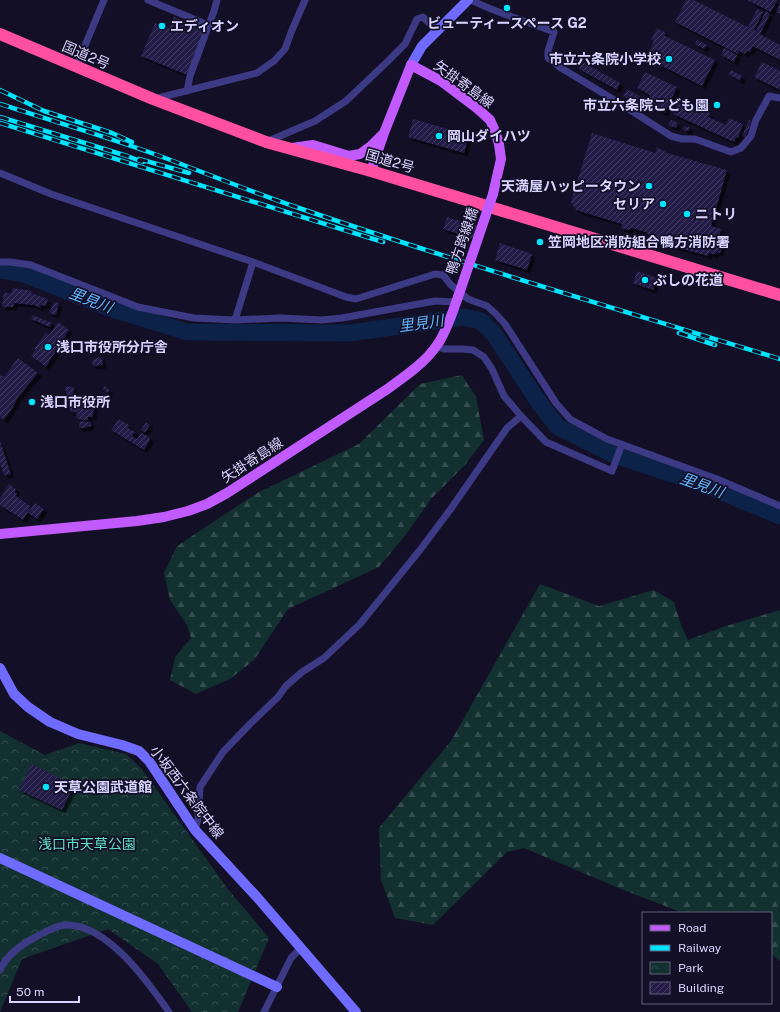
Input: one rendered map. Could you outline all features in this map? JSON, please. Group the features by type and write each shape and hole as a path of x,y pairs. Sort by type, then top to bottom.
{"highway":[{"name":"国道2号","path":"0,34 153,99 266,142 371,171 780,294"}],"main road":[{"path":"411,64 422,46 468,0"},
{"name":"矢掛寄島線","path":"371,171 411,64 442,81 490,120 500,144 501,159 493,194"},
{"path":"288,149 313,145 349,156 360,154 384,133"},
{"name":"鴨方跨線橋","path":"456,302 493,194"},
{"name":"矢掛寄島線","path":"0,534 137,521 164,517 188,511 207,504 227,493 386,390 408,374 436,346 443,335 456,302"},
{"name":"小坂西六条院中線","path":"0,668 14,694 28,707 50,722 78,734 122,745 139,751 153,767 195,830 256,896 356,1012"},
{"path":"0,858 277,987"}],"street":[{"path":"76,67 104,0"},
{"path":"148,0 208,25"},
{"path":"187,90 190,76 217,0"},
{"path":"153,99 257,73 274,61 285,49 306,0"},
{"path":"471,0 505,15 554,32 548,51 548,58 560,68 671,136 682,139 695,139 730,152 741,148 751,136 756,120 769,96 780,98"},
{"path":"266,142 315,121 346,101 405,44 417,19 423,17 437,31"},
{"path":"0,173 51,194 253,262 346,298 356,299 435,274 443,275 451,285 468,299 487,306 506,324 556,403 570,419 607,439 717,479 780,506"},
{"path":"0,262 31,265 138,307 194,318 235,320 280,318 328,319 342,318 435,301 456,302"},
{"path":"235,320 253,262"},
{"path":"436,346 444,349 473,350 484,357 492,369 504,396 546,442 612,471 622,444"},
{"path":"195,830 198,819 200,787 223,752 278,697 286,686 302,672 324,658 360,624 437,527 507,428 521,416"},
{"path":"0,970 12,953 25,942 48,930 67,925 88,929 115,947 132,963 169,1012"},
{"path":"264,1012 291,958 301,948"}],"green space":[{"path":"462,375 476,397 484,440 465,465 431,499 407,533 379,567 288,609 254,660 230,679 196,694 170,680 175,657 191,638 187,625 170,600 164,573 177,546 257,493 359,444 420,384"},
{"path":"540,584 599,606 654,590 674,602 681,625 688,640 723,627 780,610 780,961 772,955 772,912 680,912 524,848 507,852 433,925 395,918 381,880 379,828 451,741"},
{"name":"浅口市天草公園","path":"0,731 45,755 79,743 126,754 141,768 228,889 269,938 238,1012 192,1012 158,964 108,929 22,959 0,1012"}],"building":[{"path":"686,0 694,0 748,27 757,9 763,12 754,30 756,31 766,11 770,14 760,34 780,45 780,60 753,46 750,52 747,51 745,54 739,51 738,54 675,22"},
{"path":"747,0 777,0 771,12"},
{"path":"780,3 780,14 776,12"},
{"path":"174,17 205,30 187,75 141,56 155,23 169,28"},
{"path":"657,28 665,32 665,36 715,60 702,86 646,58 654,41 651,40"},
{"path":"697,40 707,45 704,49 695,44"},
{"path":"724,48 737,55 734,62 721,55"},
{"path":"572,56 580,61 578,64 570,60"},
{"path":"583,62 620,83 617,90 579,69"},
{"path":"762,62 780,71 780,90 754,77"},
{"path":"731,70 742,76 740,81 729,74"},
{"path":"645,72 677,87 665,113 646,104 650,95 637,88"},
{"path":"627,89 645,99 641,106 623,96"},
{"path":"678,102 699,112 700,109 710,113 708,117 726,125 729,118 743,124 738,138 736,137 734,142 673,114"},
{"name":"岡山ダイハツ","path":"413,119 469,135 464,153 408,137"},
{"path":"671,120 678,123 676,128 668,125"},
{"path":"749,120 752,121 745,137 742,136"},
{"path":"684,126 689,127 689,131 683,130"},
{"name":"天満屋ハッピータウン","path":"592,133 655,153 657,147 667,153 727,170 711,226 721,229 717,245 722,247 720,253 716,252 715,255 709,253 708,256 654,241 646,232 631,228 629,230 621,228 622,224 576,210 571,202"},
{"path":"447,217 478,226 474,239 443,229"},
{"path":"500,243 532,254 527,270 495,260"},
{"name":"ぶしの花道","path":"637,271 657,278 653,290 633,283"},
{"path":"13,288 32,291 31,293 48,299 46,306 41,305 40,308 34,305 14,303 13,307 2,307 4,292 11,294"},
{"path":"54,302 59,303 56,315 49,313"},
{"path":"33,315 52,323 50,327 31,319"},
{"name":"浅口市役所分庁舎","path":"58,322 69,330 46,367 31,356 46,332 49,335"},
{"path":"102,357 103,365 93,366 92,361 96,358"},
{"path":"18,358 38,373 18,397 4,420 0,417 0,374 4,377"},
{"path":"65,386 74,387 73,397 83,396 83,400 94,400 93,417 88,417 88,420 80,420 76,418 77,412 70,412"},
{"path":"105,386 110,391 108,393 103,389"},
{"path":"119,419 129,425 128,428 135,432 132,436 137,439 141,433 149,437 150,440 144,450 111,430"},
{"path":"80,421 91,422 91,426 79,428"},
{"path":"146,422 150,425 145,432 141,430"},
{"path":"0,441 11,474 4,475 0,463"},
{"path":"9,484 16,489 15,492 17,494 15,495 31,507 23,520 0,505 0,499"},
{"path":"35,503 44,509 37,519 28,513"},
{"name":"天草公園武道館","path":"31,764 74,785 62,810 19,790"}],"waterway":[{"name":"里見川","path":"0,270 25,274 109,308 187,332 350,333 464,317 481,321 494,334 540,404 558,427 612,454 705,485 780,516"}],"railway":[{"path":"0,90 44,111 112,133 132,142"},
{"path":"0,104 137,148 278,201 356,227 477,266 780,359"},
{"path":"0,117 143,162"},
{"path":"0,123 383,242"},
{"path":"139,159 189,173"},
{"path":"679,333 715,345"}],"place":[{"name":"ビューティースペース G2","path":"507,8"},
{"name":"エディオン","path":"162,26"},
{"name":"市立六条院小学校","path":"669,59"},
{"name":"市立六条院こども園","path":"717,105"},
{"name":"岡山ダイハツ","path":"439,136"},
{"name":"天満屋ハッピータウン","path":"649,186"},
{"name":"セリア","path":"663,204"},
{"name":"ニトリ","path":"687,214"},
{"name":"笠岡地区消防組合鴨方消防署","path":"540,242"},
{"name":"ぶしの花道","path":"645,280"},
{"name":"浅口市役所分庁舎","path":"48,347"},
{"name":"浅口市役所","path":"32,402"},
{"name":"天草公園武道館","path":"46,787"}]}
